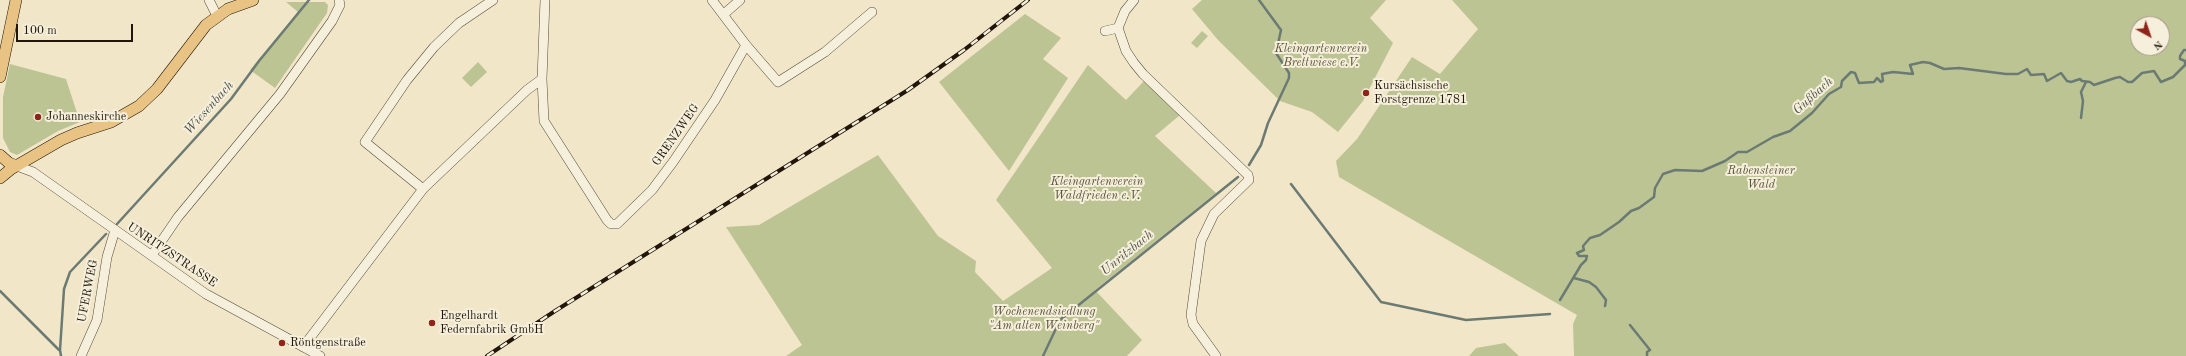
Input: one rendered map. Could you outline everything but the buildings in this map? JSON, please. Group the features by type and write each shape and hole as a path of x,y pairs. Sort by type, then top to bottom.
{"main road":[{"path":"0,77 16,0"},
{"path":"0,178 61,140 111,122 138,106 156,89 206,26 228,9 253,0"},
{"path":"0,155 9,163 17,166"}],"street":[{"path":"209,0 217,16"},
{"path":"152,255 178,217 280,94 332,21 340,5 339,0"},
{"path":"423,189 365,142 407,80 434,47 459,23 493,0"},
{"path":"303,347 423,189 527,90 542,79 545,0"},
{"path":"712,0 746,45 778,82 826,52 872,12"},
{"path":"724,14 740,0"},
{"path":"1134,0 1126,11 1118,28 1126,51 1143,74 1248,175 1249,180 1214,214 1201,241 1191,315 1193,324 1216,356"},
{"path":"1105,31 1118,28"},
{"name":"GRENZWEG","path":"542,79 544,121 607,220 611,224 617,224 652,190 669,167 715,100 746,45"},
{"name":"UNRITZSTRASSE","path":"17,166 33,172 206,294 318,356"},
{"name":"UFERWEG","path":"81,356 97,320 107,256 114,230"}],"green space":[{"name":"Kleingartenverein Brettwiese e.V.","path":"1202,0 1386,0 1370,18 1393,43 1363,101 1338,132 1312,112 1280,101 1218,40 1192,9"},
{"name":"Rabensteiner Wald","path":"1452,0 2186,0 2186,356 1574,356 1573,324 1577,315 1339,177 1336,161 1357,139 1412,57 1440,74 1478,29"},
{"path":"286,2 325,2 328,5 327,13 275,88 250,70 298,12"},
{"path":"1025,14 1061,38 1043,59 1068,78 1009,171 939,82"},
{"path":"1202,31 1208,36 1197,48 1191,43"},
{"path":"478,62 487,72 471,87 462,78"},
{"path":"10,64 66,79 80,122 58,131 17,155 10,152 3,138 3,97"},
{"path":"1088,65 1126,100 1145,80 1180,115 1155,136 1216,193 1095,290 1142,340 1127,356 786,356 802,345 726,227 759,225 878,155 938,236 976,261 975,272 1003,301 1052,268 996,200"},
{"path":"1505,343 1519,356 1469,356 1476,348"}],"waterway":[{"name":"Wiesenbach","path":"117,224 231,99 259,61 309,0"},
{"name":"Unritzbach","path":"1249,165 1261,145 1268,123 1289,78 1289,73 1276,53 1281,30 1259,0"},
{"name":"Gußbach","path":"1560,300 1581,265 1586,260 1587,256 1579,256 1577,253 1584,250 1583,246 1590,238 1600,235 1619,222 1631,211 1639,208 1654,197 1655,188 1663,174 1675,170 1702,171 1725,161 1738,152 1747,152 1773,137 1790,131 1812,113 1829,94 1841,87 1842,81 1851,72 1855,73 1859,83 1874,82 1877,78 1881,82 1883,81 1882,74 1893,72 1913,74 1910,65 1923,62 1930,63 1944,69 1959,68 2006,74 2018,74 2027,69 2031,75 2044,74 2047,81 2061,73 2067,81 2071,82 2080,79 2094,85 2120,77 2128,82 2132,82 2142,73 2154,71 2161,82 2173,77 2185,65 2185,61 2180,59 2180,56 2184,50 2186,50"},
{"path":"2081,118 2083,101 2081,92 2086,82"},
{"name":"Unritzbach","path":"1043,356 1060,320 1238,177"},
{"path":"1291,184 1381,302 1466,320 1550,314"},
{"name":"Wiesenbach","path":"61,356 60,350 64,289 70,272 106,234"},
{"path":"1574,278 1589,282 1596,287 1606,300 1605,306"},
{"path":"0,291 59,350"},
{"path":"1630,325 1650,350 1647,352 1647,356"}],"railway":[{"path":"487,356 555,311 908,90 964,50 1028,0"}],"place":[{"name":"Kursächsische Forstgrenze 1781","path":"1366,93"},
{"name":"Johanneskirche","path":"38,117"},
{"name":"Engelhardt Federnfabrik GmbH","path":"432,323"},
{"name":"Röntgenstraße","path":"282,343"}],"park label":[{"name":"Kleingartenverein Waldfrieden e.V.","path":"1097,189"},
{"name":"Wochenendsiedlung \"Am alten Weinberg\"","path":"1044,319"}]}
